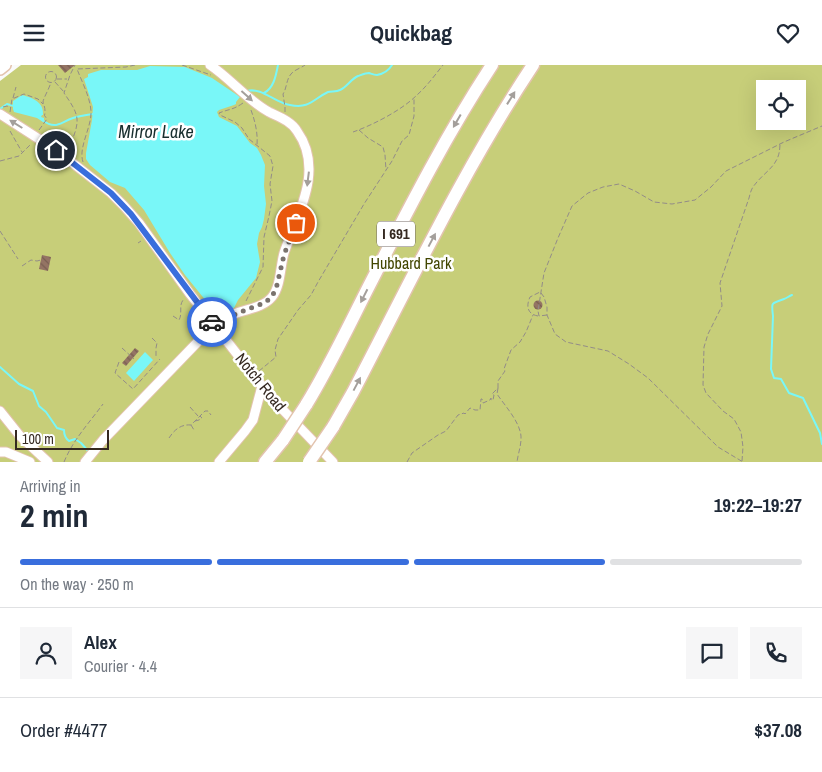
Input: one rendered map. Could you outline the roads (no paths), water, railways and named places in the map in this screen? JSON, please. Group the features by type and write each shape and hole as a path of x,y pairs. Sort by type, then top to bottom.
{"highway":[{"name":"I 691","path":"265,462 283,440 306,405 438,154 492,65"},
{"name":"I 691","path":"309,462 333,427 356,387 459,187 533,65"}],"main road":[{"path":"0,69 5,65"}],"street":[{"path":"86,459 214,325 226,318 266,302 276,289 284,255 307,189 309,166 304,144 294,126 252,101 210,65"},
{"name":"Notch Road","path":"1,111 38,133 66,158 111,193 131,214 190,294 262,386 333,462"},
{"path":"219,462 253,420 262,386"},
{"path":"0,411 20,436 48,462"},
{"path":"0,452 6,452 30,462"}],"water":[{"name":"Mirror Lake","path":"150,66 185,67 212,78 240,97 236,104 217,112 219,117 237,126 250,143 257,148 265,165 264,186 266,204 257,244 260,262 256,278 229,312 215,312 185,275 144,210 125,188 110,182 90,165 86,159 93,107 84,79 88,77 88,74 101,70 137,70"},
{"path":"22,95 34,99 40,104 43,111 41,117 44,118 43,122 37,118 14,112 13,101"},
{"path":"145,352 153,360 134,381 126,373"}],"waterway":[{"path":"264,93 272,85 278,65"},
{"path":"247,91 258,91 284,104 302,106 311,103 328,92 340,90 358,76 369,73 375,75 384,73 392,65"},
{"path":"0,109 7,104 14,106"},
{"path":"42,120 54,125 75,117 93,114"},
{"path":"792,295 772,305 771,369 774,378 781,379 789,393 803,398 820,433 822,444"},
{"path":"0,367 19,384 33,391 39,406 46,412 57,428 64,430 65,436 69,441 75,439 89,452"}],"park label":[{"name":"Hubbard Park","path":"411,263"}]}
